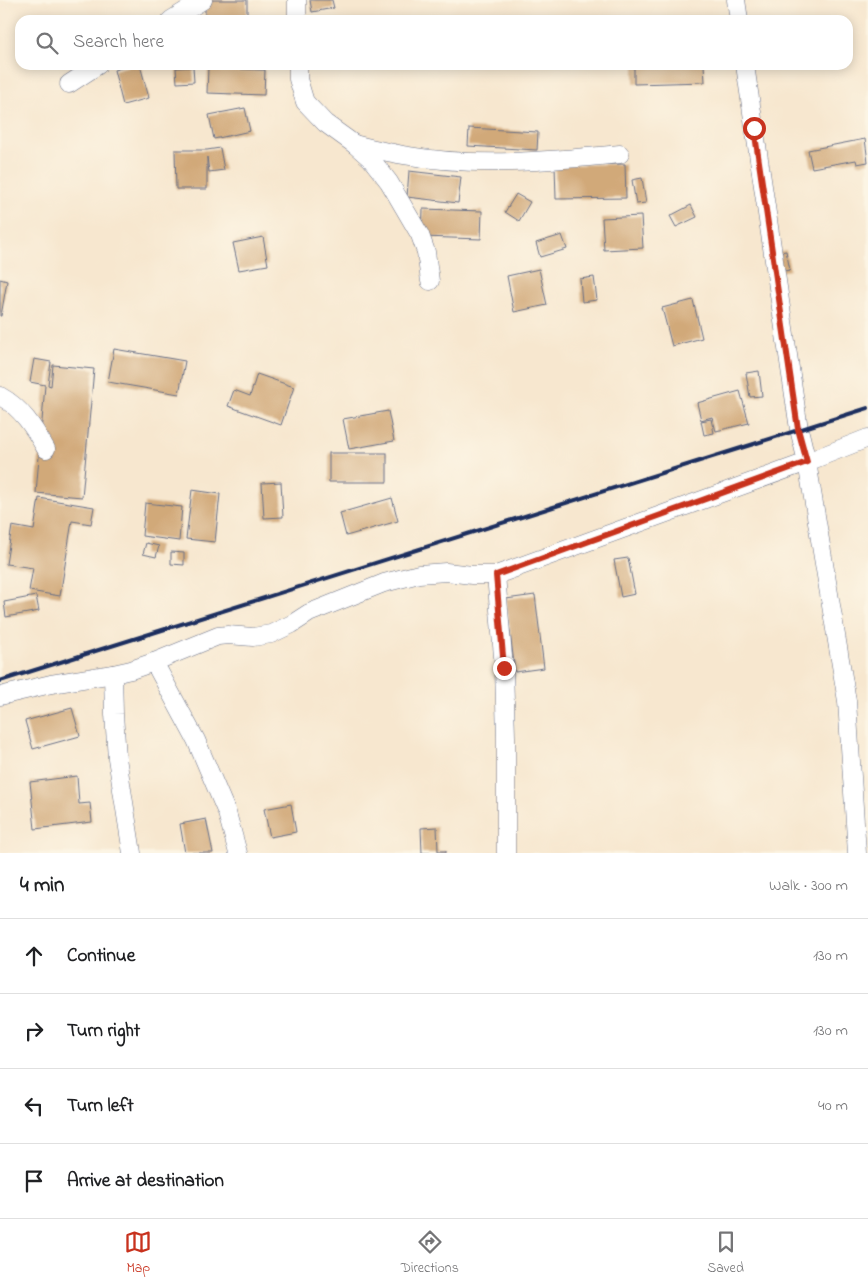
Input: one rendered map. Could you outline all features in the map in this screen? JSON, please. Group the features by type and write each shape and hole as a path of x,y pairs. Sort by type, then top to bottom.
{"street":[{"path":"179,15 203,0"},
{"path":"297,0 297,15"},
{"path":"736,0 738,15"},
{"path":"69,84 90,70"},
{"path":"298,70 298,80 305,102 325,123 354,144 371,160 389,182 420,235 426,252 430,281"},
{"path":"746,70 798,429 807,462 846,701 857,853"},
{"path":"354,144 403,155 445,160 496,162 552,160 620,154"},
{"path":"0,396 22,413 46,449"},
{"path":"0,696 52,684 130,670 218,636 228,635 253,638 271,634 292,624 309,612 384,583 419,574 446,572 496,575 868,438"},
{"path":"496,575 504,668 506,853"},
{"path":"154,662 196,740 227,812 238,853"},
{"path":"113,674 117,758 132,853"}],"building":[{"path":"205,0 247,0 247,15 205,15"},
{"path":"310,0 332,0 334,8 312,12"},
{"path":"114,70 141,70 149,98 123,105"},
{"path":"176,70 193,70 194,82 177,83"},
{"path":"208,70 265,70 264,95 207,93"},
{"path":"634,70 704,70 705,82 634,84"},
{"path":"245,108 250,131 214,139 209,115"},
{"path":"469,128 538,132 537,150 468,146"},
{"path":"865,139 868,162 857,164 856,160 812,168 808,150"},
{"path":"220,148 224,170 209,172 207,157 207,189 176,189 175,150"},
{"path":"625,164 626,198 556,199 555,165"},
{"path":"409,171 461,177 458,203 407,197"},
{"path":"642,178 646,203 636,204 632,180"},
{"path":"516,194 530,202 519,221 505,212"},
{"path":"691,205 697,217 676,227 670,216"},
{"path":"423,209 482,211 481,239 422,237"},
{"path":"641,216 643,248 604,250 602,218"},
{"path":"562,235 567,249 540,257 536,243"},
{"path":"263,237 268,265 239,270 233,243"},
{"path":"786,251 790,270 777,272 774,253"},
{"path":"539,269 547,305 514,312 507,276"},
{"path":"594,277 597,300 582,302 580,279"},
{"path":"0,279 7,281 1,316 0,316"},
{"path":"693,300 702,338 672,346 662,308"},
{"path":"114,349 185,361 179,394 108,382"},
{"path":"34,359 51,362 48,385 51,386 53,365 94,369 82,497 36,493 45,385 30,382"},
{"path":"759,371 762,396 750,397 746,373"},
{"path":"257,374 294,387 281,425 228,406 234,390 250,396"},
{"path":"740,391 749,423 716,431 712,417 701,420 697,403"},
{"path":"388,411 394,441 349,449 343,419"},
{"path":"711,419 714,433 704,435 701,421"},
{"path":"329,453 387,453 387,482 329,482"},
{"path":"281,482 283,517 264,518 262,483"},
{"path":"192,490 220,494 215,542 186,539"},
{"path":"39,498 94,507 91,524 72,521 60,596 29,591 33,568 6,564 12,526 34,530"},
{"path":"392,498 398,521 346,536 340,513"},
{"path":"145,503 182,507 179,541 142,536"},
{"path":"146,543 159,546 156,557 143,554"},
{"path":"171,552 184,553 184,565 171,564"},
{"path":"628,558 635,594 621,597 614,560"},
{"path":"535,595 544,668 515,672 506,599"},
{"path":"36,596 39,611 6,617 4,602"},
{"path":"72,708 80,736 33,749 25,721"},
{"path":"77,776 79,804 90,803 92,822 35,829 30,782"},
{"path":"291,804 296,832 270,837 264,809"},
{"path":"206,819 213,853 185,853 180,824"},
{"path":"437,827 438,851 446,851 446,853 422,853 421,828"}],"railway":[{"path":"0,681 868,408"}],"route":[{"path":"504,668 496,575 807,462 798,429 754,128"}]}
